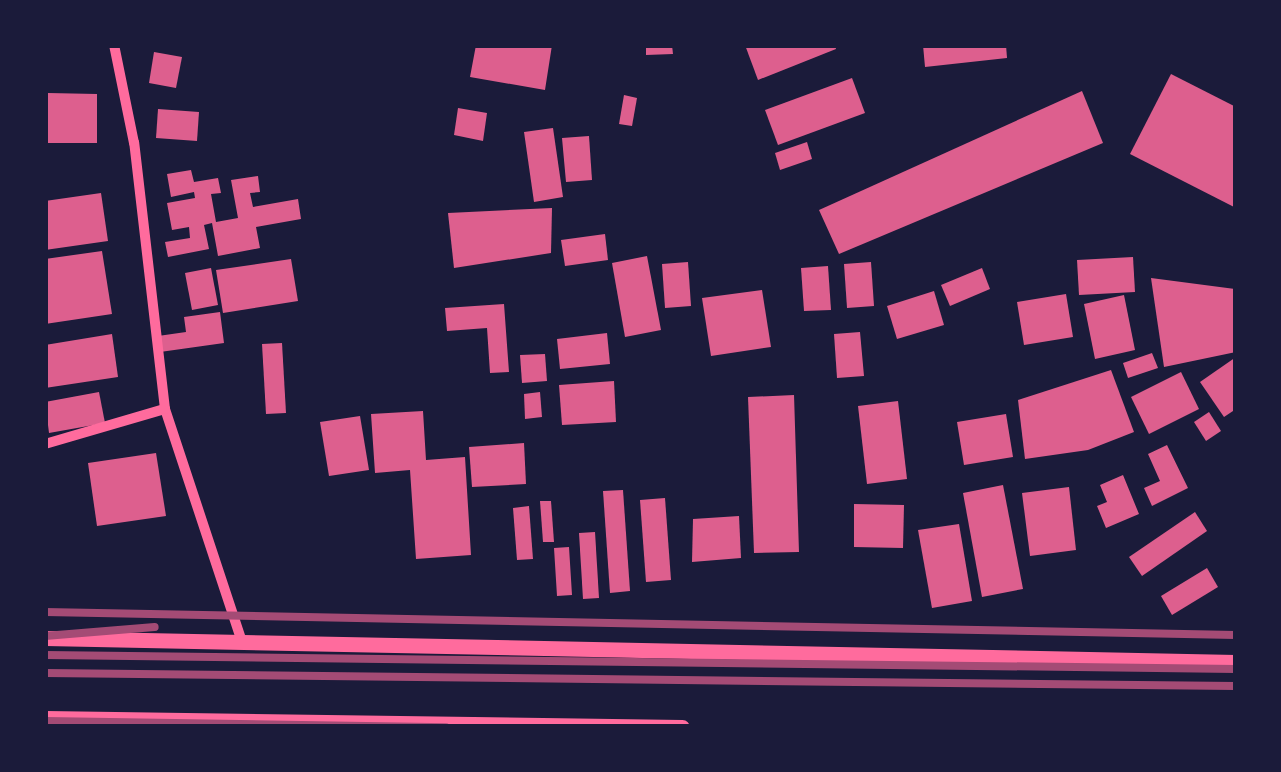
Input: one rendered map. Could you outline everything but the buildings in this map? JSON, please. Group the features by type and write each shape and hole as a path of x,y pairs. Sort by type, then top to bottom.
{"main road":[{"path":"45,638 1236,662"},
{"path":"45,718 682,727"}],"street":[{"path":"114,45 134,142 166,409 242,642"},
{"path":"45,444 166,409"}],"railway":[{"path":"45,612 1236,635"},
{"path":"45,636 155,627"},
{"path":"45,655 1236,669"},
{"path":"45,673 1236,686"},
{"path":"45,721 446,727"}]}
